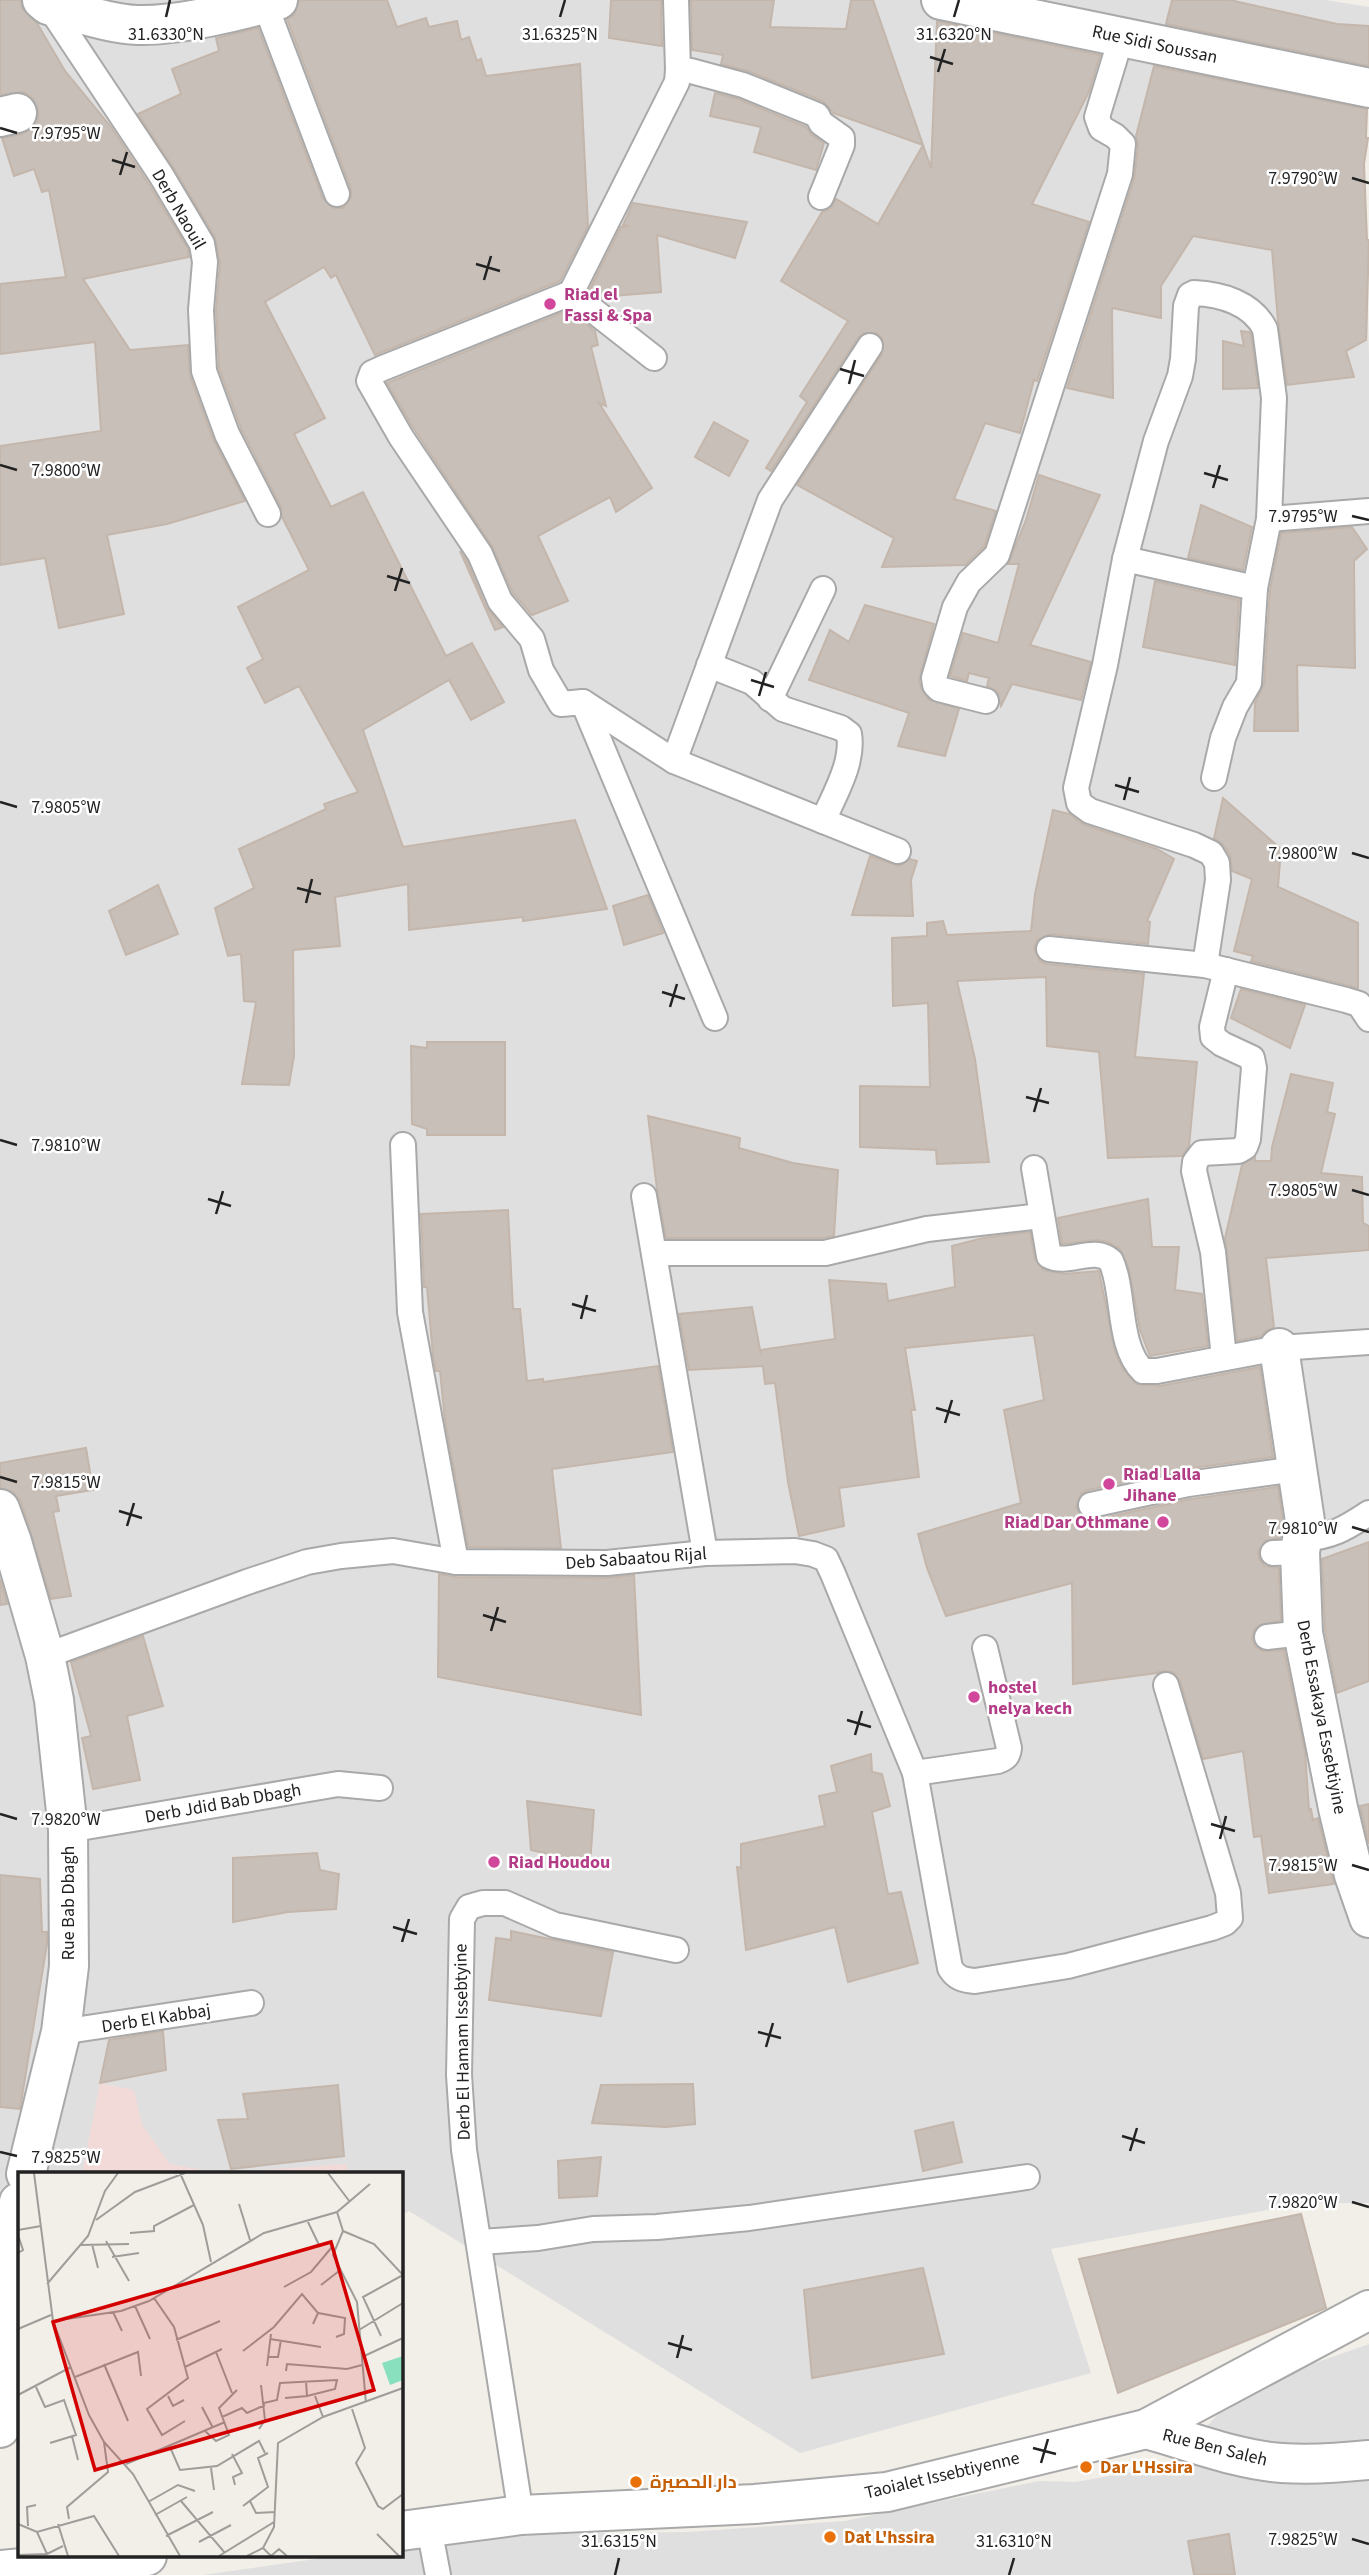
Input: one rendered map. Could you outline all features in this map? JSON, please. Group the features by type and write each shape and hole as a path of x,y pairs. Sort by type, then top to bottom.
{"street":[{"name":"Rue Sidi Soussan","path":"941,0 1055,11 1121,38 1369,88"},
{"path":"45,2 109,21 139,25 198,18 272,2"},
{"name":"Derb Essakaya Essebtiyine","path":"1279,1348 1305,1521 1292,1548 1285,1635 1338,1808 1362,1875 1369,1917"},
{"name":"Rue Bab Dbagh","path":"0,1509 45,1656 54,1700 68,1830 69,1966 61,2032 26,2172"},
{"path":"0,2428 5,2315 18,2206"},
{"name":"Taoialet Issebtiyenne","path":"415,2529 520,2515 755,2504 887,2491 1146,2429 1369,2310"},
{"name":"Rue Ben Saleh","path":"1146,2429 1232,2454 1280,2463 1369,2460"},
{"path":"0,2570 126,2558"}],"lane":[{"path":"676,0 677,82 571,293 383,368 372,373 369,381 401,437 480,554 500,601 532,639 541,670 561,704 583,702 674,761 898,851"},
{"name":"Derb Naouil","path":"45,2 161,175 202,244 205,262 201,310 204,371 226,434 268,514"},
{"path":"272,2 337,194"},
{"path":"986,701 939,689 934,678 955,607 969,582 997,555 1120,174 1123,144 1101,128 1097,117 1121,38"},
{"path":"678,70 743,85 817,115 827,128 842,138 842,145 821,197"},
{"path":"571,293 654,358"},
{"path":"1214,778 1223,737 1235,706 1249,683 1255,588 1269,519 1273,398 1265,329 1260,319 1241,304 1225,298 1194,293 1190,295 1186,306 1180,376 1156,441 1125,559 1105,665 1076,788 1079,803 1090,811 1194,845 1211,853 1217,863 1213,1037 1252,1058 1254,1068 1245,1147 1238,1151 1202,1153 1195,1162 1194,1171 1213,1252 1224,1358"},
{"path":"674,761 771,500 870,346"},
{"path":"1269,519 1369,511"},
{"path":"1125,559 1255,588"},
{"path":"770,699 823,589"},
{"path":"709,665 752,682 783,709 849,734 851,745 847,761 823,821"},
{"path":"583,702 715,1018"},
{"path":"1049,950 1215,967 1359,1004 1369,1019"},
{"path":"403,1145 410,1312 456,1562"},
{"path":"1034,1168 1049,1256 1061,1259 1099,1254 1111,1261 1125,1329 1136,1364 1143,1371 1157,1371 1279,1348 1369,1342"},
{"path":"644,1196 705,1553"},
{"path":"654,1253 825,1253 927,1229 1041,1216"},
{"path":"1091,1504 1188,1484 1297,1469"},
{"path":"1292,1548 1324,1538 1369,1513"},
{"name":"Deb Sabaatou Rijal","path":"45,1656 307,1562 393,1551 456,1562 607,1563 705,1553 795,1551 826,1559 915,1773 950,1968 954,1975 963,1980 1068,1966 1212,1928 1230,1918 1228,1893 1166,1685"},
{"path":"915,1773 999,1761 1006,1759 1009,1754 985,1648"},
{"name":"Derb Jdid Bab Dbagh","path":"68,1830 338,1784 380,1788"},
{"name":"Derb El Hamam Issebtyine","path":"520,2515 464,2150 459,2076 462,1919 468,1908 482,1903 505,1903 564,1927 676,1950"},
{"name":"Derb El Kabbaj","path":"61,2032 251,2003"},
{"path":"480,2242 538,2238 593,2229 657,2227 748,2218 1027,2178"},
{"path":"415,2529 438,2575"}],"shaded area":[{"path":"0,0 1326,0 1369,7 1369,51 1361,68 1369,356 1369,2203 1307,2203 1051,2249 1091,2373 800,2453 409,2211 402,2215 402,2172 18,2172 18,2438 0,2448"},
{"path":"100,2083 134,2090 142,2125 170,2164 215,2172 82,2172"},
{"path":"346,2164 348,2172 235,2172"},
{"path":"1369,2344 1369,2575 203,2575 322,2558 402,2558 402,2546 478,2535 687,2532 845,2521 1039,2481 1076,2482 1171,2465 1241,2389"}],"building":[{"path":"0,0 21,0 22,8 37,23 65,71 111,127 188,249 189,257 83,279 130,350 188,345 190,376 213,439 245,501 167,524 107,535 124,614 59,628 45,558 0,565 0,446 101,431 95,342 0,354 0,284 66,277 49,190 42,192 34,169 14,176 2,138 22,134 31,129 38,120 38,109 33,99 24,92 0,95"},
{"path":"299,0 387,0 397,27 426,18 429,27 457,21 461,40 469,37 477,61 481,59 486,76 580,64 588,226 560,281 375,355 336,275 331,278 324,267 265,302 325,418 294,434 331,507 363,492 446,656 472,643 504,702 471,720 449,680 363,730 403,847 575,820 607,909 523,921 523,917 409,930 408,884 335,897 340,946 293,950 294,1056 289,1085 242,1084 256,1002 244,1001 241,954 228,956 215,908 254,888 239,849 326,809 324,804 358,792 299,686 265,703 247,668 263,659 238,607 309,570 241,428 219,368 216,310 220,263 215,237 138,114 181,94 172,69 219,51 216,38 258,28 323,199 334,208 343,208 351,197 351,189 287,19 294,15"},
{"path":"611,0 661,0 662,46 609,38"},
{"path":"691,0 774,0 770,27 846,29 851,0 873,0 931,168 937,21 1100,55 1089,92 1032,204 1089,222 1037,381 1034,380 1020,433 985,423 954,499 996,511 984,547 965,565 882,567 894,538 797,485 882,354 883,340 877,333 864,333 858,338 771,471 766,468 807,402 800,396 848,321 781,281 822,212 831,208 836,199 878,224 923,145 833,113 823,101 748,71 721,64 723,55 692,50"},
{"path":"1172,0 1230,0 1337,24 1369,26 1369,66 1166,24"},
{"path":"1154,66 1367,109 1368,138 1364,164 1369,240 1366,340 1346,351 1354,377 1287,385 1272,250 1193,236 1161,286 1161,318 1112,308 1113,398 1067,388 1134,179 1138,145 1136,136"},
{"path":"715,93 738,99 806,127 824,143 816,170 754,152 761,127 710,116"},
{"path":"633,203 747,222 735,258 657,235 661,292 600,297 590,289 621,227 629,226 623,225"},
{"path":"569,310 595,331 598,345 591,347 606,406 599,403 652,488 616,512 610,497 538,536 568,601 532,615 513,593 492,546 414,429 387,383"},
{"path":"1241,331 1251,334 1258,388 1223,389 1223,341 1244,346"},
{"path":"714,422 748,441 729,476 695,457"},
{"path":"1039,475 1100,495 1030,645 1091,662 1081,700 1012,684 1001,706 997,691 987,686 989,678 969,673 967,681 950,676 963,633 998,643 1019,564 1008,564 1026,520"},
{"path":"1201,505 1252,527 1243,570 1188,558"},
{"path":"1352,527 1367,549 1354,561 1355,668 1297,665 1298,731 1254,731 1255,703 1264,684 1270,590 1281,533"},
{"path":"460,551 467,561 486,607 503,627 495,630"},
{"path":"1155,581 1239,600 1235,665 1143,647"},
{"path":"865,605 934,624 919,680 929,700 959,709 945,756 898,746 909,713 809,680 830,630 849,642"},
{"path":"1223,798 1281,849 1278,887 1358,923 1358,988 1251,961 1253,956 1234,951 1252,879 1232,871 1230,855 1214,838"},
{"path":"1053,810 1069,814 1085,825 1157,849 1174,859 1147,921 1150,922 1148,944 1050,934 1037,940 1034,948 1040,961 1047,964 1144,974 1135,1057 1197,1062 1189,1146 1182,1156 1108,1158 1099,1052 1047,1046 1046,977 957,981 975,1059 989,1162 937,1164 936,1150 860,1147 860,1086 930,1087 928,1003 893,1006 892,938 927,936 927,923 943,921 947,935 1031,931 1035,894"},
{"path":"870,856 899,866 910,859 917,861 911,880 913,916 852,915"},
{"path":"158,885 178,934 126,955 109,911"},
{"path":"648,895 663,933 624,945 613,906"},
{"path":"1241,989 1305,1005 1290,1048 1231,1018"},
{"path":"427,1042 505,1042 505,1135 427,1135 427,1129 412,1124 411,1046 427,1048"},
{"path":"1291,1074 1333,1083 1327,1112 1335,1114 1321,1173 1362,1177 1363,1223 1369,1226 1369,1250 1266,1258 1274,1327 1261,1336 1237,1341 1225,1238 1242,1165 1255,1157 1255,1161 1271,1161 1272,1147"},
{"path":"648,1116 740,1138 739,1148 793,1163 838,1170 834,1236 666,1238"},
{"path":"1148,1199 1152,1247 1179,1247 1175,1290 1202,1294 1208,1346 1150,1356 1140,1330 1129,1269 1120,1249 1108,1242 1097,1240 1062,1244 1058,1218"},
{"path":"508,1210 513,1309 520,1309 527,1381 543,1379 543,1382 658,1366 673,1452 552,1469 561,1548 468,1547 445,1421 440,1371 436,1371 433,1356 427,1287 424,1287 421,1214"},
{"path":"1030,1232 1035,1259 1044,1270 1064,1274 1099,1271 1115,1352 1123,1369 1136,1384 1160,1386 1260,1367 1273,1457 1185,1469 1088,1490 1081,1494 1076,1507 1081,1515 1094,1520 1191,1499 1278,1487 1283,1521 1280,1538 1265,1541 1258,1553 1265,1566 1279,1568 1281,1621 1259,1625 1254,1630 1252,1639 1255,1646 1262,1651 1284,1650 1305,1752 1309,1810 1311,1809 1313,1820 1318,1818 1334,1884 1269,1893 1261,1836 1254,1837 1243,1751 1203,1759 1180,1681 1173,1672 1162,1671 1073,1684 1072,1583 946,1616 927,1568 918,1534 1021,1503 1004,1410 1044,1400 1034,1335 905,1348 915,1410 911,1410 919,1477 839,1488 844,1526 799,1536 788,1482 775,1383 765,1384 763,1366 689,1370 679,1314 752,1307 760,1350 835,1339 829,1280 886,1284 888,1301 955,1287 952,1246 983,1238"},
{"path":"86,1448 93,1490 56,1496 59,1511 53,1512 71,1596 51,1599 21,1502 13,1492 0,1488 0,1463"},
{"path":"1369,1542 1369,1681 1337,1693 1325,1630 1322,1559"},
{"path":"439,1574 456,1577 607,1578 634,1575 641,1715 438,1677"},
{"path":"0,1579 7,1604 0,1605"},
{"path":"143,1636 163,1706 127,1716 140,1780 93,1789 82,1738 91,1736 71,1662"},
{"path":"871,1754 872,1772 882,1774 890,1806 872,1812 888,1894 901,1892 918,1963 848,1982 835,1927 746,1950 737,1867 741,1868 741,1844 825,1826 819,1796 837,1792 831,1766"},
{"path":"527,1801 594,1810 590,1864 531,1850"},
{"path":"1369,1804 1369,1844 1360,1806"},
{"path":"317,1853 320,1870 339,1874 336,1909 288,1912 233,1922 233,1858"},
{"path":"0,1875 40,1879 42,1932 47,1932 20,2109 0,2107"},
{"path":"511,1931 613,1952 601,2016 489,2000 496,1938 511,1940"},
{"path":"163,2031 166,2070 100,2083 109,2040"},
{"path":"693,2084 695,2124 666,2127 592,2123 601,2085"},
{"path":"338,2085 344,2156 231,2169 218,2120 248,2119 243,2094"},
{"path":"953,2122 962,2162 923,2171 915,2131"},
{"path":"601,2157 597,2196 559,2198 558,2161"},
{"path":"1301,2214 1326,2308 1118,2393 1079,2259"},
{"path":"923,2268 944,2354 812,2378 804,2290"},
{"path":"1229,2534 1235,2575 1194,2575 1188,2541"}],"place":[{"name":"Riad el Fassi & Spa","path":"550,304"},
{"name":"Riad Lalla Jihane","path":"1109,1484"},
{"name":"Riad Dar Othmane","path":"1163,1522"},
{"name":"hostel nelya kech","path":"974,1697"},
{"name":"Riad Houdou","path":"494,1862"},
{"name":"Dar L'Hssira","path":"1086,2467"},
{"name":"دار الحصيرة","path":"636,2482"},
{"name":"Dat L'hssira","path":"830,2537"}]}
